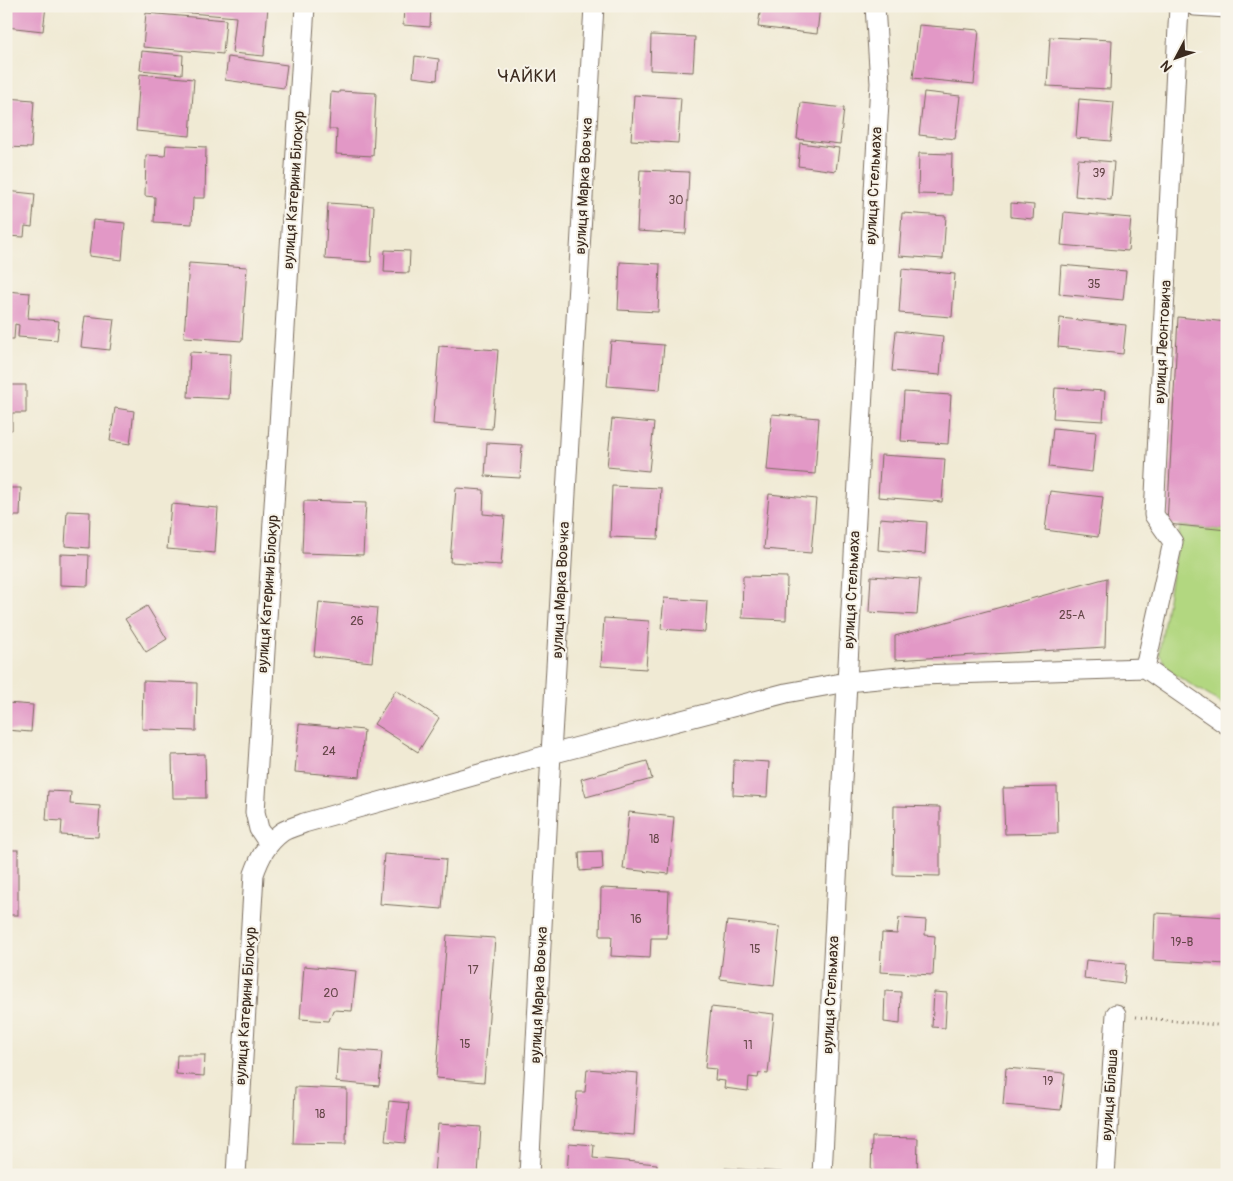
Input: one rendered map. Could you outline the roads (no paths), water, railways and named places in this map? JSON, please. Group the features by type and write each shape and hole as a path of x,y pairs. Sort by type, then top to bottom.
{"street":[{"name":"вулиця Катерини Білокур","path":"236,1175 254,874 260,857 269,844 259,829 255,812 305,6"},
{"name":"вулиця Марка Вовчка","path":"529,1175 594,6"},
{"name":"вулиця Стельмаха","path":"822,1175 880,83 875,6"},
{"name":"вулиця Леонтовича","path":"1144,668 1173,542 1154,514 1179,6"},
{"path":"1196,6 1227,8"},
{"path":"269,844 283,831 304,823 551,754 786,693 847,682 920,675 1144,668 1227,725"},
{"name":"вулиця Білаша","path":"1105,1175 1116,1014"}],"district":[{"name":"ЧАЙКИ","path":"527,76"}]}
